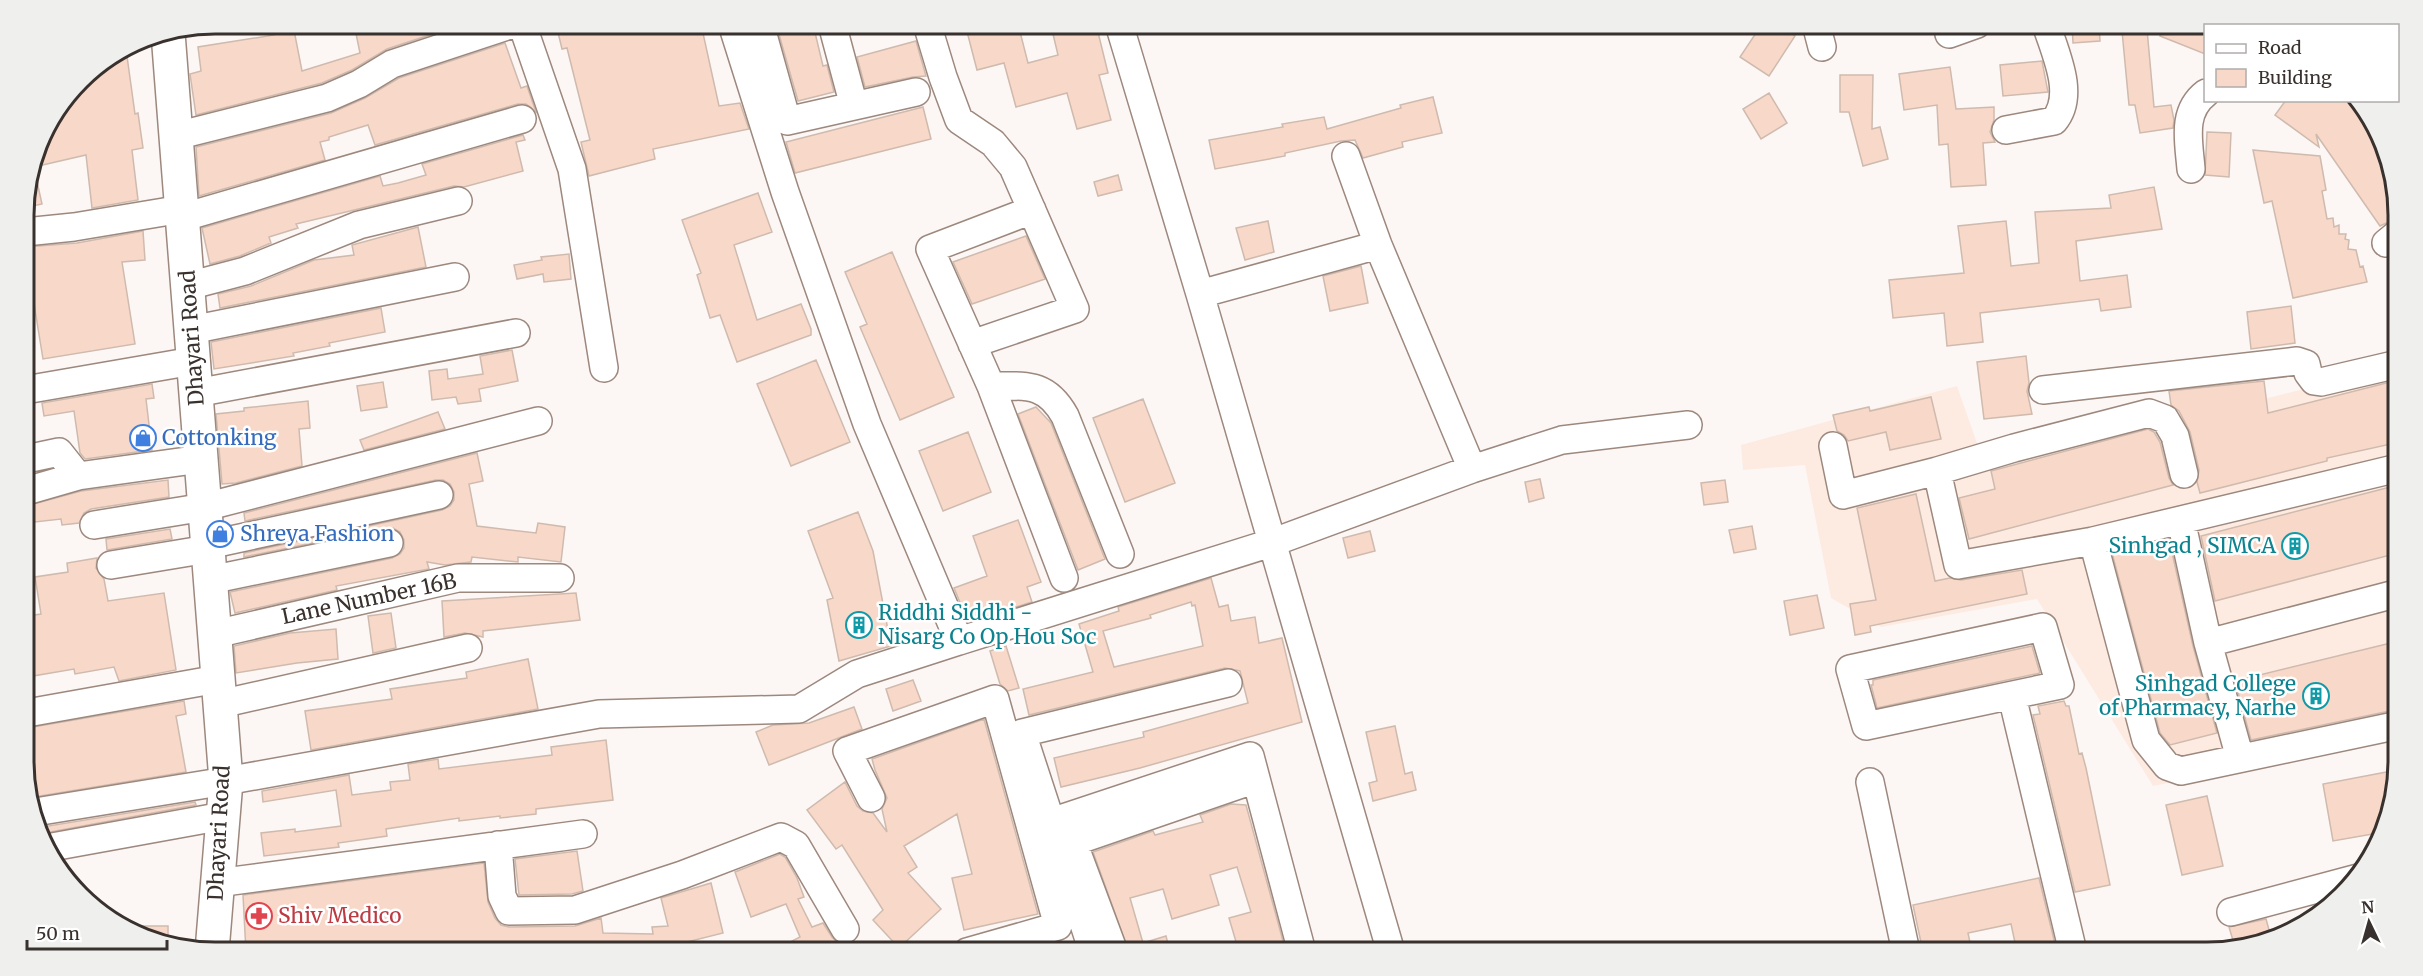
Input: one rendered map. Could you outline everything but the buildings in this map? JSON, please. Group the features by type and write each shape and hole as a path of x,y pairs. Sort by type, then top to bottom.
{"main road":[{"name":"Dhayari Road","path":"169,41 226,781 213,942"}],"street":[{"path":"2006,130 2054,121 2061,112 2064,96 2049,34"},
{"path":"176,136 327,98 359,84 392,64 480,35"},
{"path":"526,35 572,169 604,368"},
{"path":"735,35 785,192 867,424 959,641"},
{"path":"763,35 787,121 916,92"},
{"path":"835,35 854,106"},
{"path":"930,35 959,120 993,143 1013,167 1075,309 972,344"},
{"path":"1122,35 1388,941"},
{"path":"2191,169 2187,128 2191,110 2204,94"},
{"path":"35,231 74,227 182,209 191,214 522,119"},
{"path":"1346,156 1378,245 1472,469"},
{"path":"188,286 245,271 359,225 458,201"},
{"path":"1032,210 930,249 991,386 1064,578"},
{"path":"1200,294 1378,245"},
{"path":"35,388 455,277"},
{"path":"196,393 516,333"},
{"path":"2043,390 2297,361 2306,364 2308,374 2314,381 2321,382 2388,366"},
{"path":"991,386 1026,386 1045,392 1056,400 1065,416 1120,554"},
{"path":"1833,446 1843,495 2150,413 2165,419 2175,436 2184,474"},
{"path":"94,525 205,507 538,421"},
{"path":"42,811 226,781 599,714 799,709 857,674 1271,543 1472,469 1562,440 1688,425"},
{"path":"35,457 59,452 78,476"},
{"path":"34,489 78,476 201,459"},
{"path":"1937,471 1958,565 2092,541 2388,470"},
{"path":"209,558 439,495"},
{"path":"2181,520 2208,642 2240,758"},
{"path":"2092,541 2146,740 2167,766 2181,771 2388,726"},
{"path":"111,565 389,543"},
{"name":"Lane Number 16B","path":"214,634 458,578 560,578"},
{"path":"2208,642 2388,596"},
{"path":"2043,627 2060,685 2012,696 1866,726 1850,669 2043,627"},
{"path":"34,712 219,692 468,648"},
{"path":"1094,936 1051,822 1022,733 1228,683"},
{"path":"2012,696 2070,941"},
{"path":"871,798 847,752 995,699 1058,926 1003,942"},
{"path":"1051,822 1250,756 1299,941"},
{"path":"1094,936 1073,842 1256,779"},
{"path":"1870,782 1904,941"},
{"path":"56,845 223,816"},
{"path":"217,883 583,834"},
{"path":"498,845 502,896 509,911 575,910 682,875 781,837 796,845 845,929"},
{"path":"2230,912 2340,883"}],"shaded area":[{"path":"2388,368 2388,738 2153,786 2037,599 1881,627 1831,598 1805,465 1743,470 1741,445 1957,386 1979,449 2181,420"}],"place":[{"name":"Cottonking","path":"143,438"},
{"name":"Shreya Fashion","path":"220,534"},
{"name":"Sinhgad , SIMCA","path":"2295,546"},
{"name":"Riddhi Siddhi - Nisarg Co Op Hou Soc","path":"859,625"},
{"name":"Sinhgad College of Pharmacy, Narhe","path":"2316,696"},
{"name":"Shiv Medico","path":"259,916"}]}
